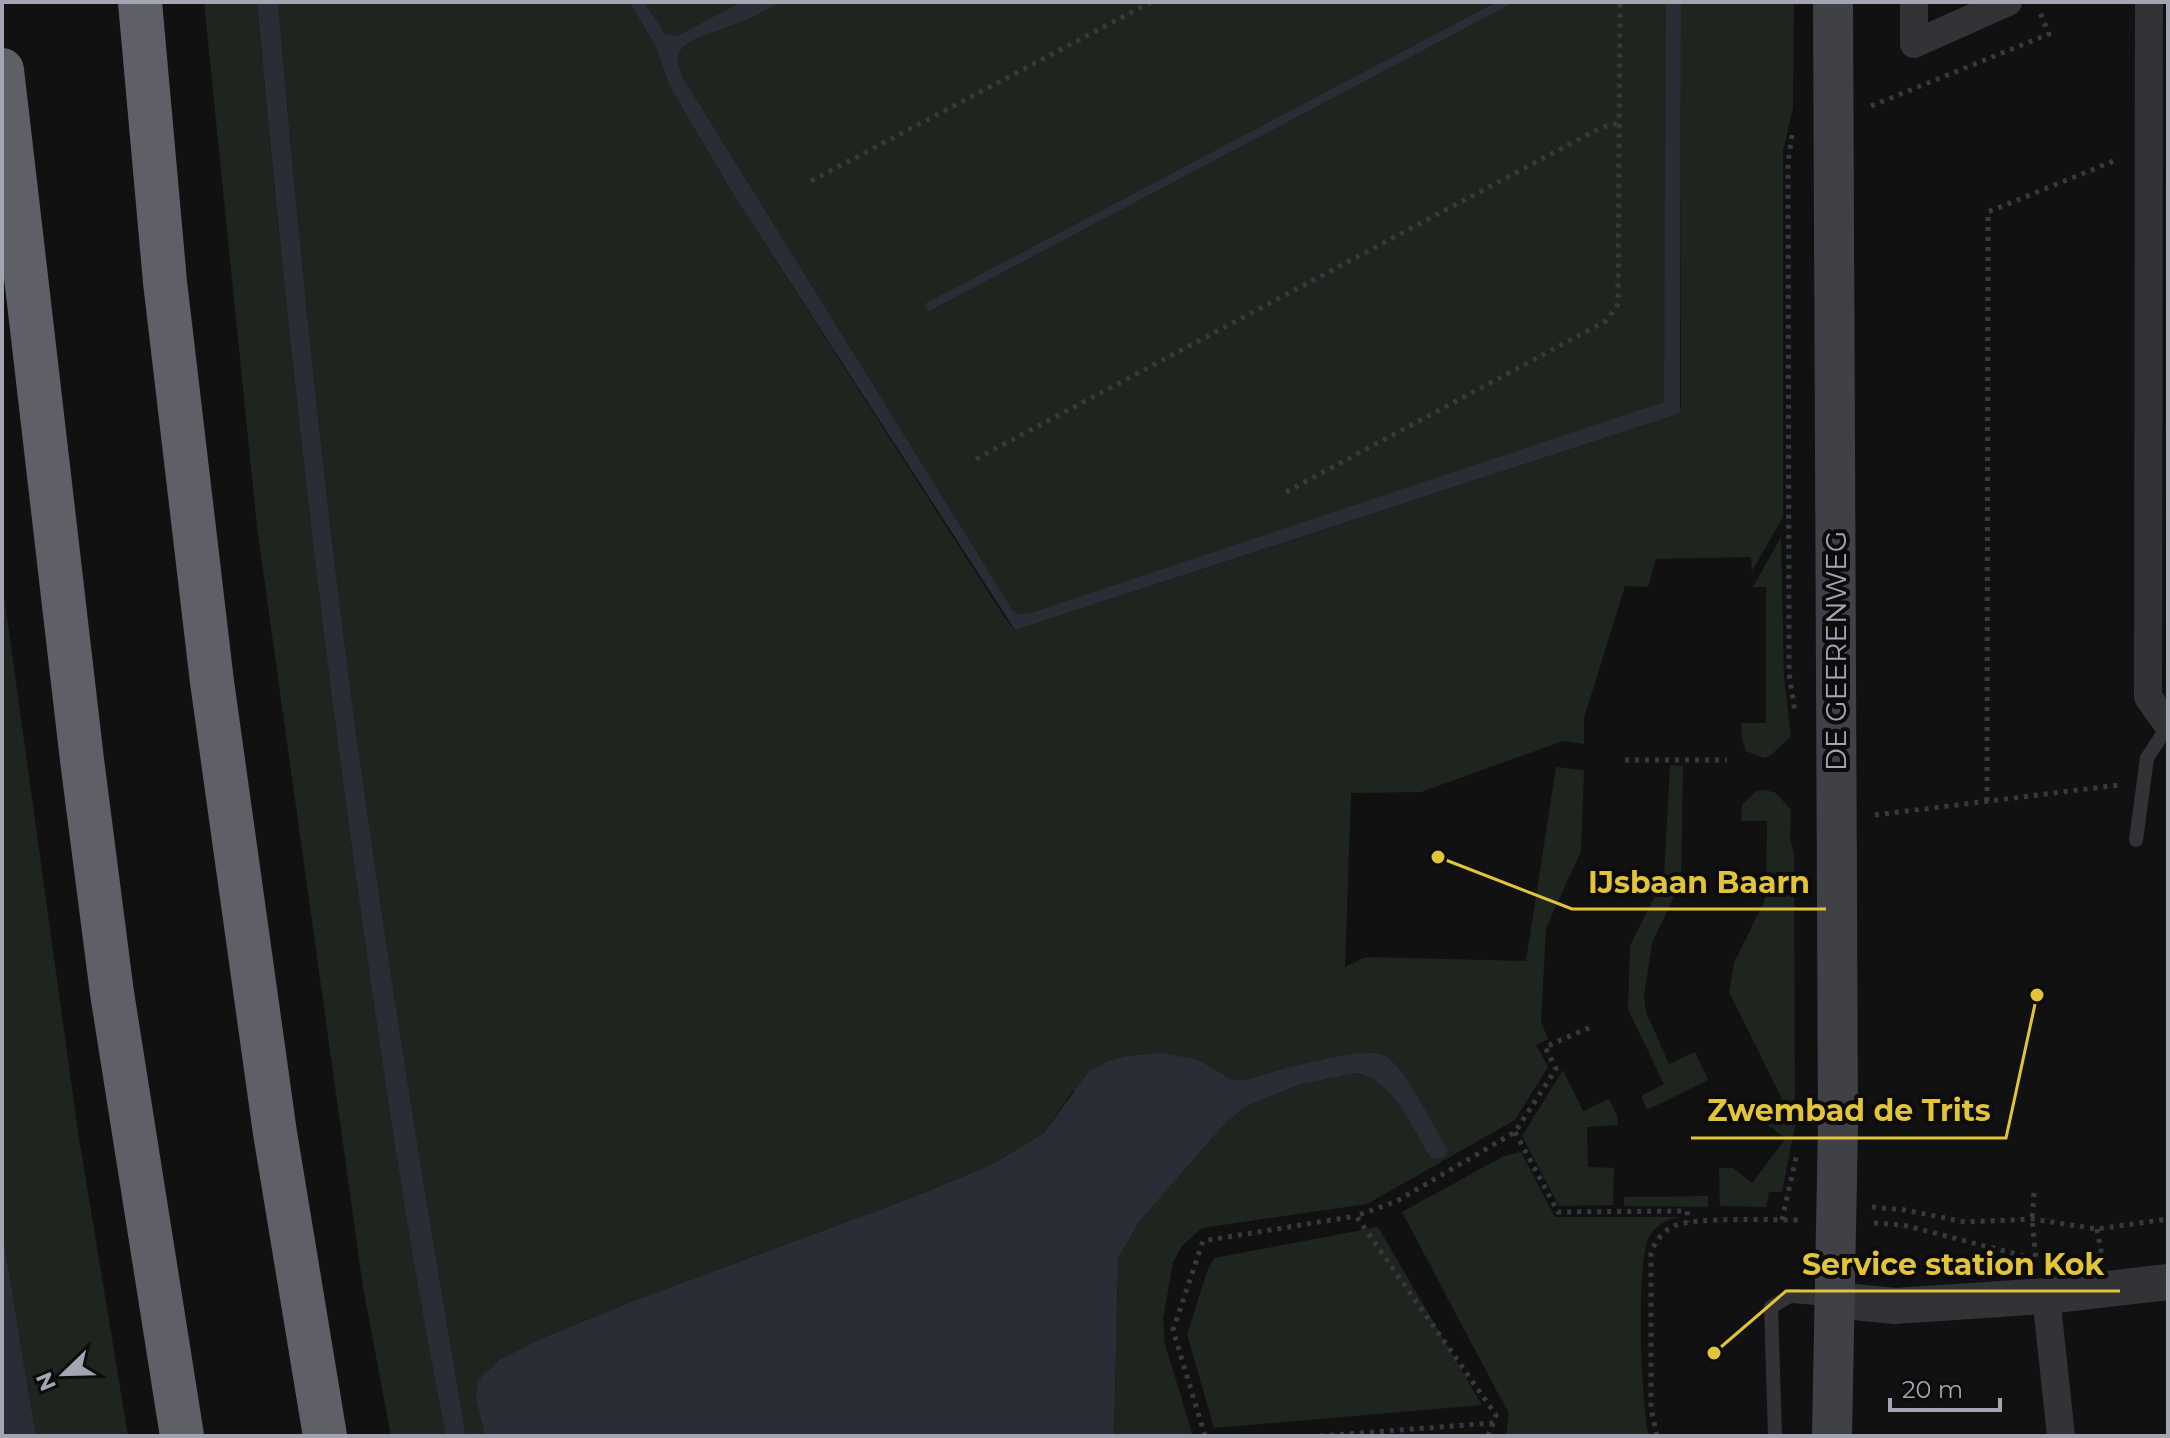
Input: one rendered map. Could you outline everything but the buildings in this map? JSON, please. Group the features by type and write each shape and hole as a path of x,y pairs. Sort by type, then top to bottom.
{"highway":[{"path":"140,2 165,282 214,698 275,1133 325,1436"},
{"path":"2,70 106,946 182,1436"}],"main road":[{"name":"DE GEERENWEG","path":"1832,1436 1837,1212 1833,2"}],"street":[{"path":"1914,2 1914,44 2008,2"},
{"path":"2155,14 2149,146 2148,697 2168,725"},
{"path":"1834,1300 1895,1306 2046,1296 2168,1282"},
{"path":"2046,1296 2061,1436"}],"lane":[{"path":"2136,840 2147,758 2168,725"},
{"path":"1775,1436 1771,1307 1790,1296 1834,1300"}],"path":[{"path":"811,181 1151,2"},
{"path":"1286,492 1606,321 1618,304 1620,2"},
{"path":"1875,106 2049,34 2036,2"},
{"path":"1794,121 1788,162 1789,674 1795,715"},
{"path":"976,459 1602,127 1620,123"},
{"path":"1987,801 1988,212 2149,146"},
{"path":"1625,760 1727,760"},
{"path":"1836,820 2144,781"},
{"path":"1205,1436 1173,1330 1203,1241 1356,1216 1397,1201 1515,1132 1556,1069 1545,1047 1591,1027"},
{"path":"1515,1132 1558,1212 1687,1211 1688,1222"},
{"path":"2034,1193 2032,1219 2036,1259 2046,1296"},
{"path":"1785,1206 1903,1225 2036,1259"},
{"path":"1837,1212 1905,1210 1965,1222 2032,1219 2097,1229 2168,1219"},
{"path":"1356,1216 1496,1415 1488,1436"},
{"path":"1657,1436 1651,1408 1653,1247 1668,1229 1688,1222 1782,1220"},
{"path":"1320,1436 1493,1423"}],"shaded area":[{"path":"204,2 257,2 304,469 348,818 402,1186 446,1436 391,1436 363,1287 257,527"},
{"path":"257,2 278,2 313,371 357,739 408,1088 466,1436 446,1436 411,1246 381,1054 318,580 291,349"},
{"path":"278,2 629,2 654,43 670,87 735,197 1015,630 1675,415 1681,406 1681,2 1794,2 1793,108 1783,151 1783,517 1752,571 1751,557 1656,559 1648,587 1625,586 1584,718 1584,744 1563,741 1421,792 1351,793 1345,967 1366,957 1526,961 1556,767 1584,770 1581,851 1546,928 1541,1021 1548,1039 1536,1045 1548,1067 1515,1120 1367,1204 1202,1228 1182,1246 1173,1262 1163,1319 1165,1344 1193,1436 1114,1436 1118,1258 1139,1222 1222,1127 1243,1108 1298,1085 1355,1073 1368,1077 1380,1084 1400,1106 1430,1157 1374,1053 1323,1059 1243,1080 1232,1080 1199,1060 1073,1091 1044,1133 993,1164 914,1197 636,1300 540,1339 499,1360 477,1381 476,1400 485,1436 466,1436 408,1088 357,739 313,371"},
{"path":"629,2 644,2 665,34 677,36 741,2 781,2 749,19 695,39 682,48 677,59 682,76 1012,609 1019,614 1030,613 1664,402 1666,2 1681,2 1680,411 1015,630 735,197 670,87 654,43"},
{"path":"644,2 741,2 677,36 665,35"},
{"path":"781,2 1496,2 924,304 928,312 1515,2 1666,2 1666,399 1661,405 1030,613 1019,614 1012,609 682,76 677,59 682,48 695,39 749,19"},
{"path":"1496,2 1515,2 928,312 924,304"},
{"path":"1781,537 1784,678 1791,736 1771,755 1763,758 1746,751 1741,723 1766,723 1766,587 1753,587"},
{"path":"2,581 78,1132 128,1436 36,1436 2,1231"},
{"path":"1670,765 1683,766 1681,882 1652,943 1644,996 1646,1012 1669,1064 1695,1052 1708,1080 1647,1110 1641,1096 1664,1084 1628,1009 1630,946 1664,877"},
{"path":"1756,791 1776,793 1791,810 1790,837 1794,855 1795,1126 1782,1192 1769,1192 1766,1207 1720,1206 1719,1168 1733,1168 1752,1183 1786,1138 1766,1124 1762,1114 1784,1103 1729,992 1734,963 1766,892 1767,821 1741,821 1742,805"},
{"path":"1162,1053 1199,1060 1232,1080 1243,1080 1339,1056 1376,1053 1395,1064 1448,1150 1445,1156 1438,1159 1430,1157 1390,1094 1380,1084 1355,1073 1298,1085 1243,1108 1222,1127 1139,1222 1118,1258 1114,1436 485,1436 476,1400 477,1381 499,1360 540,1339 636,1300 914,1197 993,1164 1044,1133 1089,1071 1108,1061 1128,1056"},
{"path":"1563,1070 1583,1111 1609,1099 1617,1116 1618,1125 1587,1127 1588,1167 1614,1168 1613,1205 1559,1206 1522,1136"},
{"path":"1521,1152 1555,1217 1680,1217 1656,1228 1645,1250 1641,1333 1649,1436 1506,1436 1509,1414 1402,1212 1504,1156"},
{"path":"1708,1196 1708,1207 1624,1206 1624,1197"},
{"path":"1378,1227 1482,1405 1214,1428 1187,1334 1214,1258"},
{"path":"2,1231 36,1436 3,1436"}],"place":[{"name":"IJsbaan Baarn","path":"1438,857"},
{"name":"Zwembad de Trits","path":"2037,995"},
{"name":"Service station Kok","path":"1714,1353"}]}
